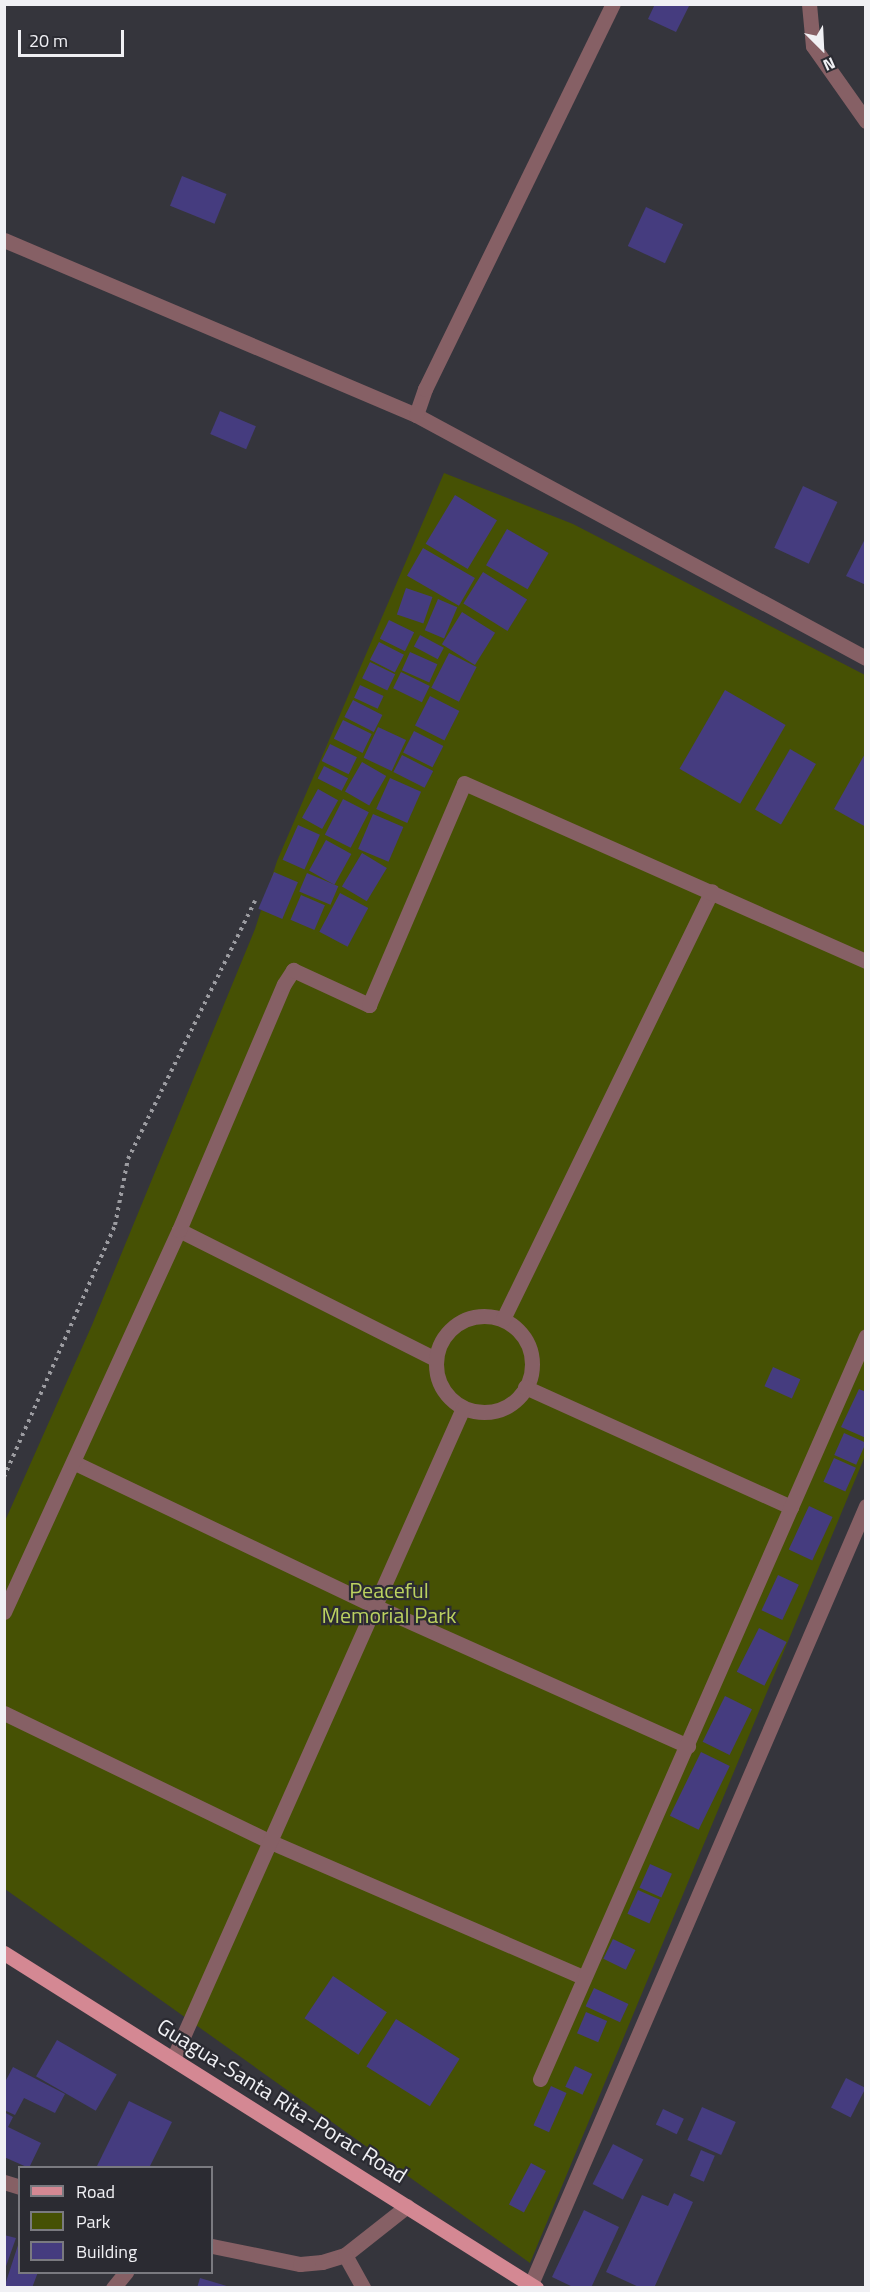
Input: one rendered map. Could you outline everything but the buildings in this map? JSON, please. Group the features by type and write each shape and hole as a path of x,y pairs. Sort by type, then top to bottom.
{"main road":[{"name":"Guagua-Santa Rita-Porac Road","path":"4,1953 533,2286"}],"street":[{"path":"416,415 425,388 613,4"},
{"path":"809,4 813,46 866,121"},
{"path":"4,240 416,415 866,658"},
{"path":"4,1612 75,1463 179,1230 284,984 293,970 369,1005 464,783 866,961"},
{"path":"503,1319 712,891"},
{"path":"179,1230 435,1359"},
{"path":"470,1317 503,1319 522,1334 531,1348 531,1376 525,1388 504,1408 487,1413 463,1408 444,1393 436,1376 435,1359 446,1334 455,1325 470,1317"},
{"path":"540,2079 866,1336"},
{"path":"525,1388 792,1507"},
{"path":"173,2059 463,1408"},
{"path":"75,1463 375,1606 688,1746"},
{"path":"533,2286 866,1506"},
{"path":"4,1713 270,1842 583,1977"},
{"path":"213,2246 300,2264 322,2262 345,2255 407,2206"},
{"path":"345,2255 363,2288"},
{"path":"112,2288 124,2274"}],"path":[{"path":"4,1477 115,1225 128,1159 255,901"}],"green space":[{"name":"Peaceful Memorial Park","path":"444,473 573,524 865,675 865,1456 530,2263 5,1889 5,1521 92,1325 255,929 277,861"}]}
